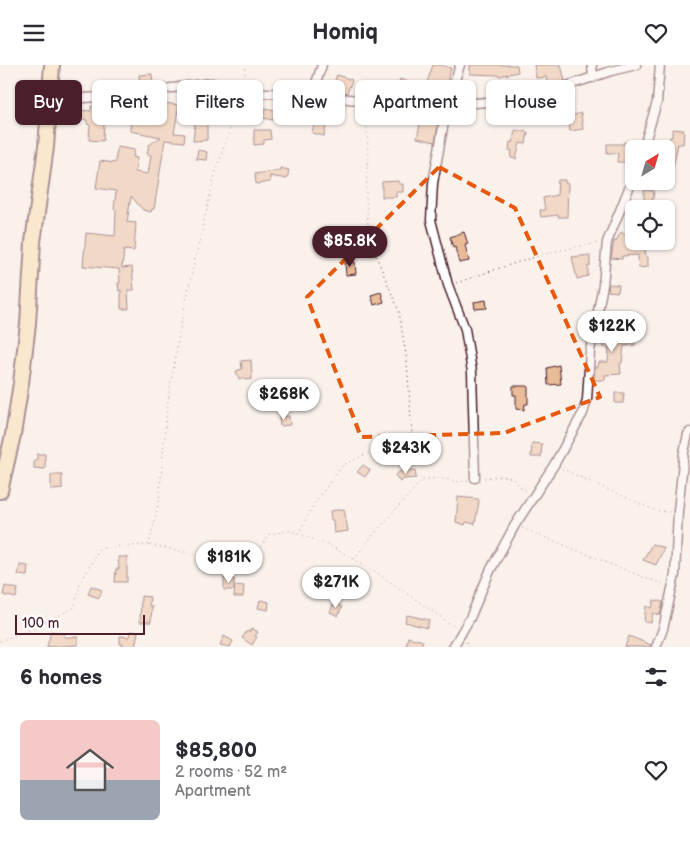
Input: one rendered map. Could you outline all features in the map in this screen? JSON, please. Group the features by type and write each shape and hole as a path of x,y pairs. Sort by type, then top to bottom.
{"highway":[{"path":"51,80 52,65"},
{"path":"0,491 13,435 22,383 34,242 48,125"}],"street":[{"path":"317,80 322,65"},
{"path":"455,80 460,65"},
{"path":"592,65 593,78"},
{"path":"476,103 528,99 636,65"},
{"path":"646,140 657,102 660,65"},
{"path":"82,99 118,97 177,88"},
{"path":"443,125 433,183 431,220 448,285 465,329 472,372 475,478"},
{"path":"453,647 470,618 490,571 515,525 576,428 587,400 590,351 603,285 607,242 628,190"},
{"path":"656,647 663,629 675,575 678,511 687,466 688,434 690,432"}],"path":[{"path":"244,80 246,65"},
{"path":"149,545 159,501 167,407 179,334 216,170 231,125"},
{"path":"298,534 315,502 342,465 412,433 407,362 399,311 369,239 366,197 367,125"},
{"path":"448,285 569,247 607,242"},
{"path":"554,465 654,510 665,512 678,511"},
{"path":"354,559 388,516 398,508 422,480 438,478 459,482 475,478 504,477 512,479 520,487 535,493"},
{"path":"515,525 645,578 672,586"},
{"path":"0,641 27,631 74,608 80,584 99,549 149,545 244,564 257,552 269,534 290,531 327,544 354,559 376,572 441,619 462,631"}],"highlighted area":[{"path":"439,167 515,208 600,397 504,433 361,437 307,297"}],"building":[{"path":"433,65 451,68 447,80 428,80"},
{"path":"470,65 517,65 518,72 499,76 470,74"},
{"path":"534,65 561,65 565,80 547,80 546,77 536,78"},
{"path":"152,74 153,80 140,80 139,75"},
{"path":"337,75 352,80 347,93 345,92 345,80 335,80"},
{"path":"167,103 177,105 174,133 185,134 184,142 165,140 154,209 151,212 143,210 131,196 127,222 136,223 134,251 124,250 122,268 132,267 134,290 128,290 129,309 121,309 121,290 119,291 118,283 120,283 119,269 83,266 86,233 115,236 116,210 114,209 116,191 96,188 100,161 115,163 117,147 135,150 133,157 137,158 135,172 148,174 151,155 147,154 149,145 161,137 130,131 130,125 167,125"},
{"path":"92,106 92,125 104,125 103,141 89,140 90,125 87,124 87,120 82,119 82,110 91,111"},
{"path":"265,108 273,110 273,120 263,118"},
{"path":"581,113 583,129 570,131 569,125 575,125 575,115"},
{"path":"195,125 207,125 207,140 193,141"},
{"path":"314,125 326,126 324,136 312,133"},
{"path":"420,125 438,125 435,142 417,138"},
{"path":"672,129 684,130 683,144 678,144 675,158 675,140 669,140 672,137"},
{"path":"254,130 270,130 271,139 264,140 264,144 254,145"},
{"path":"515,130 528,132 526,144 520,143 516,159 511,158 512,151 509,150 510,142 513,143"},
{"path":"625,142 625,162 617,162 618,153 607,153 607,144 624,144"},
{"path":"198,150 207,152 206,160 196,159"},
{"path":"280,168 289,170 287,179 270,176 270,182 256,184 255,174 280,170"},
{"path":"558,180 565,180 565,183 568,184 567,217 558,217 558,215 541,217 540,210 545,210 543,198 557,195"},
{"path":"399,181 399,184 403,184 403,192 396,192 396,197 382,197 382,182"},
{"path":"644,190 654,191 652,200 644,200"},
{"path":"464,232 468,244 465,245 469,261 459,263 450,237"},
{"path":"621,232 625,235 625,250 645,250 646,257 648,257 648,267 639,268 638,255 622,256 622,259 611,258 614,241 616,241"},
{"path":"590,255 588,276 577,279 572,257"},
{"path":"355,262 356,274 346,275 345,263"},
{"path":"609,284 619,285 618,292 608,291"},
{"path":"381,292 384,302 374,305 371,295"},
{"path":"486,300 487,308 475,309 474,302"},
{"path":"615,323 616,340 635,338 635,345 624,346 622,363 620,363 621,374 605,375 605,380 594,380 595,367 598,367 599,362 608,362 609,348 603,347 603,324"},
{"path":"251,360 252,379 245,380 244,377 239,379 236,371 242,369 241,361"},
{"path":"559,365 561,384 548,385 547,368"},
{"path":"513,386 528,386 528,404 525,404 524,410 516,409 516,395 513,395"},
{"path":"615,393 624,393 623,403 615,403"},
{"path":"289,416 290,425 280,426 279,417"},
{"path":"532,443 542,444 541,457 531,457"},
{"path":"37,454 45,454 45,469 34,468 34,460 37,460"},
{"path":"363,465 370,470 365,477 357,472"},
{"path":"415,470 416,478 404,479 400,482 395,475 401,471"},
{"path":"51,475 62,475 62,489 51,490"},
{"path":"458,497 478,499 475,524 466,522 465,525 456,522"},
{"path":"344,509 348,531 334,533 330,511"},
{"path":"652,544 664,548 656,565 643,560"},
{"path":"118,557 127,557 127,582 115,582 116,569 119,569"},
{"path":"20,565 28,566 27,576 18,575"},
{"path":"224,578 234,579 234,590 224,590"},
{"path":"235,585 244,586 243,597 234,597"},
{"path":"5,586 18,589 16,598 3,595"},
{"path":"91,586 102,590 99,598 88,594"},
{"path":"141,596 150,597 149,606 152,606 151,622 140,622"},
{"path":"260,600 269,602 268,610 258,608"},
{"path":"654,600 663,602 660,615 653,613 651,623 644,622 646,606 652,608"},
{"path":"334,603 342,607 338,616 330,612"},
{"path":"407,615 429,620 427,628 405,622"},
{"path":"252,628 258,632 252,645 242,638"},
{"path":"51,631 65,634 64,637 78,637 78,645 47,647"},
{"path":"130,631 138,632 135,647 122,647 123,644 120,644 120,636 129,637"},
{"path":"224,636 233,641 230,647 220,645"},
{"path":"629,636 651,645 650,647 625,647"},
{"path":"408,637 423,641 420,647 406,647"}]}
